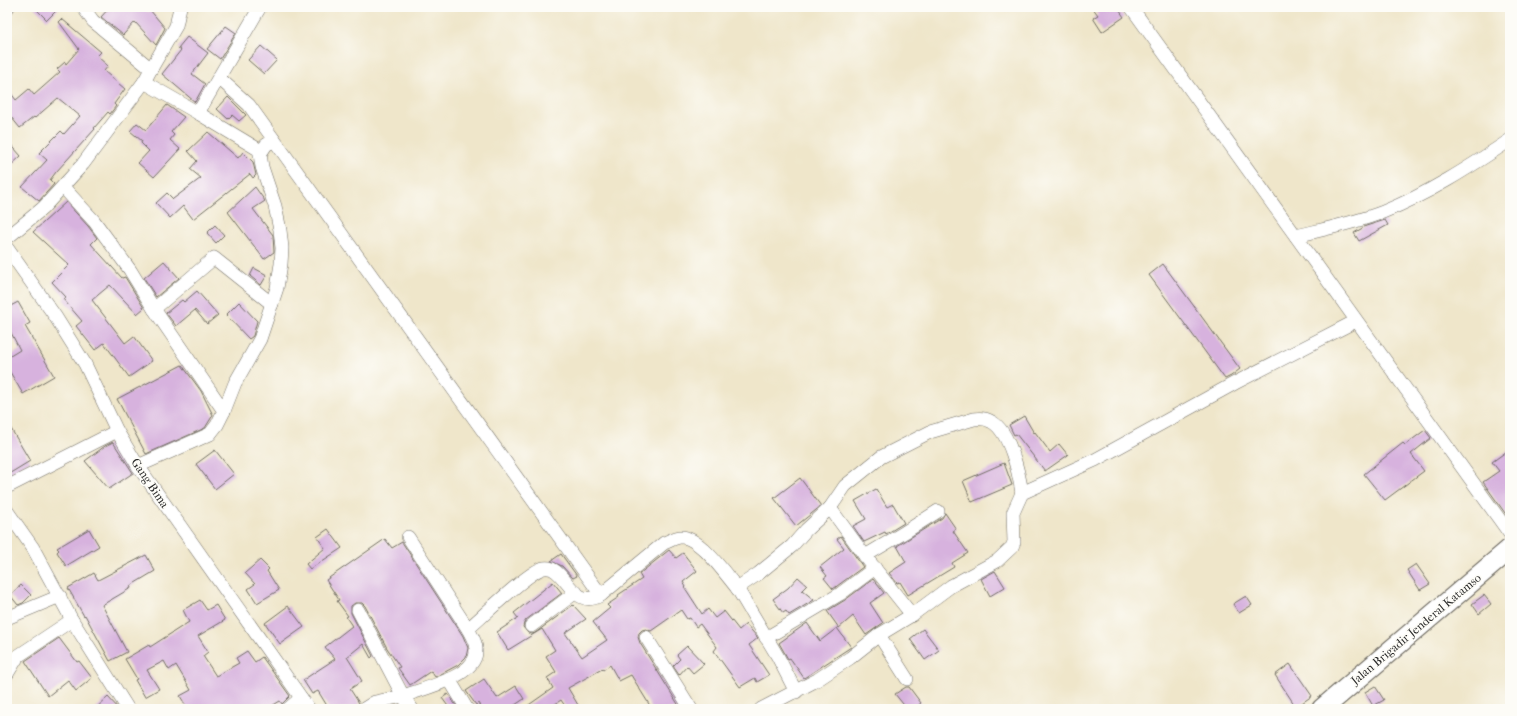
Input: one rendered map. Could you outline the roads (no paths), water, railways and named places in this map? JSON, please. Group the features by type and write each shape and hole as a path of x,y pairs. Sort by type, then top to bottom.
{"main road":[{"name":"Jalan Brigadir Jenderal Katamso","path":"1322,709 1510,549"}],"street":[{"path":"83,7 93,21 151,69"},
{"path":"7,238 43,208 84,164 144,82 176,26 180,7"},
{"path":"198,113 260,7"},
{"path":"1131,7 1510,534"},
{"path":"219,78 249,104 601,594"},
{"path":"144,82 261,151"},
{"path":"138,466 210,434 218,425 235,383 260,339 277,288 281,264 282,248 280,230 275,206 262,167 261,151 266,145 274,140"},
{"path":"1296,236 1361,220 1403,203 1438,185 1510,140"},
{"path":"63,187 98,227 130,270 154,309 224,411"},
{"name":"Gang Bima","path":"7,248 55,316 85,364 117,431 138,466 309,709"},
{"path":"154,309 214,258 272,304"},
{"path":"1022,493 1095,460 1235,383 1356,321"},
{"path":"737,588 758,574 792,546 806,530 830,508 845,486 881,457 930,432 980,418 993,422 1002,431 1009,445 1022,493 1013,513 1014,542 1012,547 998,561 951,586 912,615 879,635 850,658 817,680 761,709"},
{"path":"7,487 117,431"},
{"path":"830,508 865,556 912,615"},
{"path":"7,511 33,548 72,620 128,709"},
{"path":"865,556 938,511"},
{"path":"364,709 380,701 403,696 449,679 466,670 474,660 477,653 476,645 468,629 408,537"},
{"path":"468,629 530,575 542,568 552,569 576,592 587,599 593,599 664,543 682,537 691,540 703,548 737,588 796,692"},
{"path":"766,638 840,594 875,568"},
{"path":"531,626 576,592"},
{"path":"7,618 60,596"},
{"path":"358,610 403,696 412,709"},
{"path":"7,674 18,656 72,620"},
{"path":"879,635 907,679"},
{"path":"646,637 691,709"},
{"path":"449,679 466,709"},
{"path":"288,709 301,698"}]}
